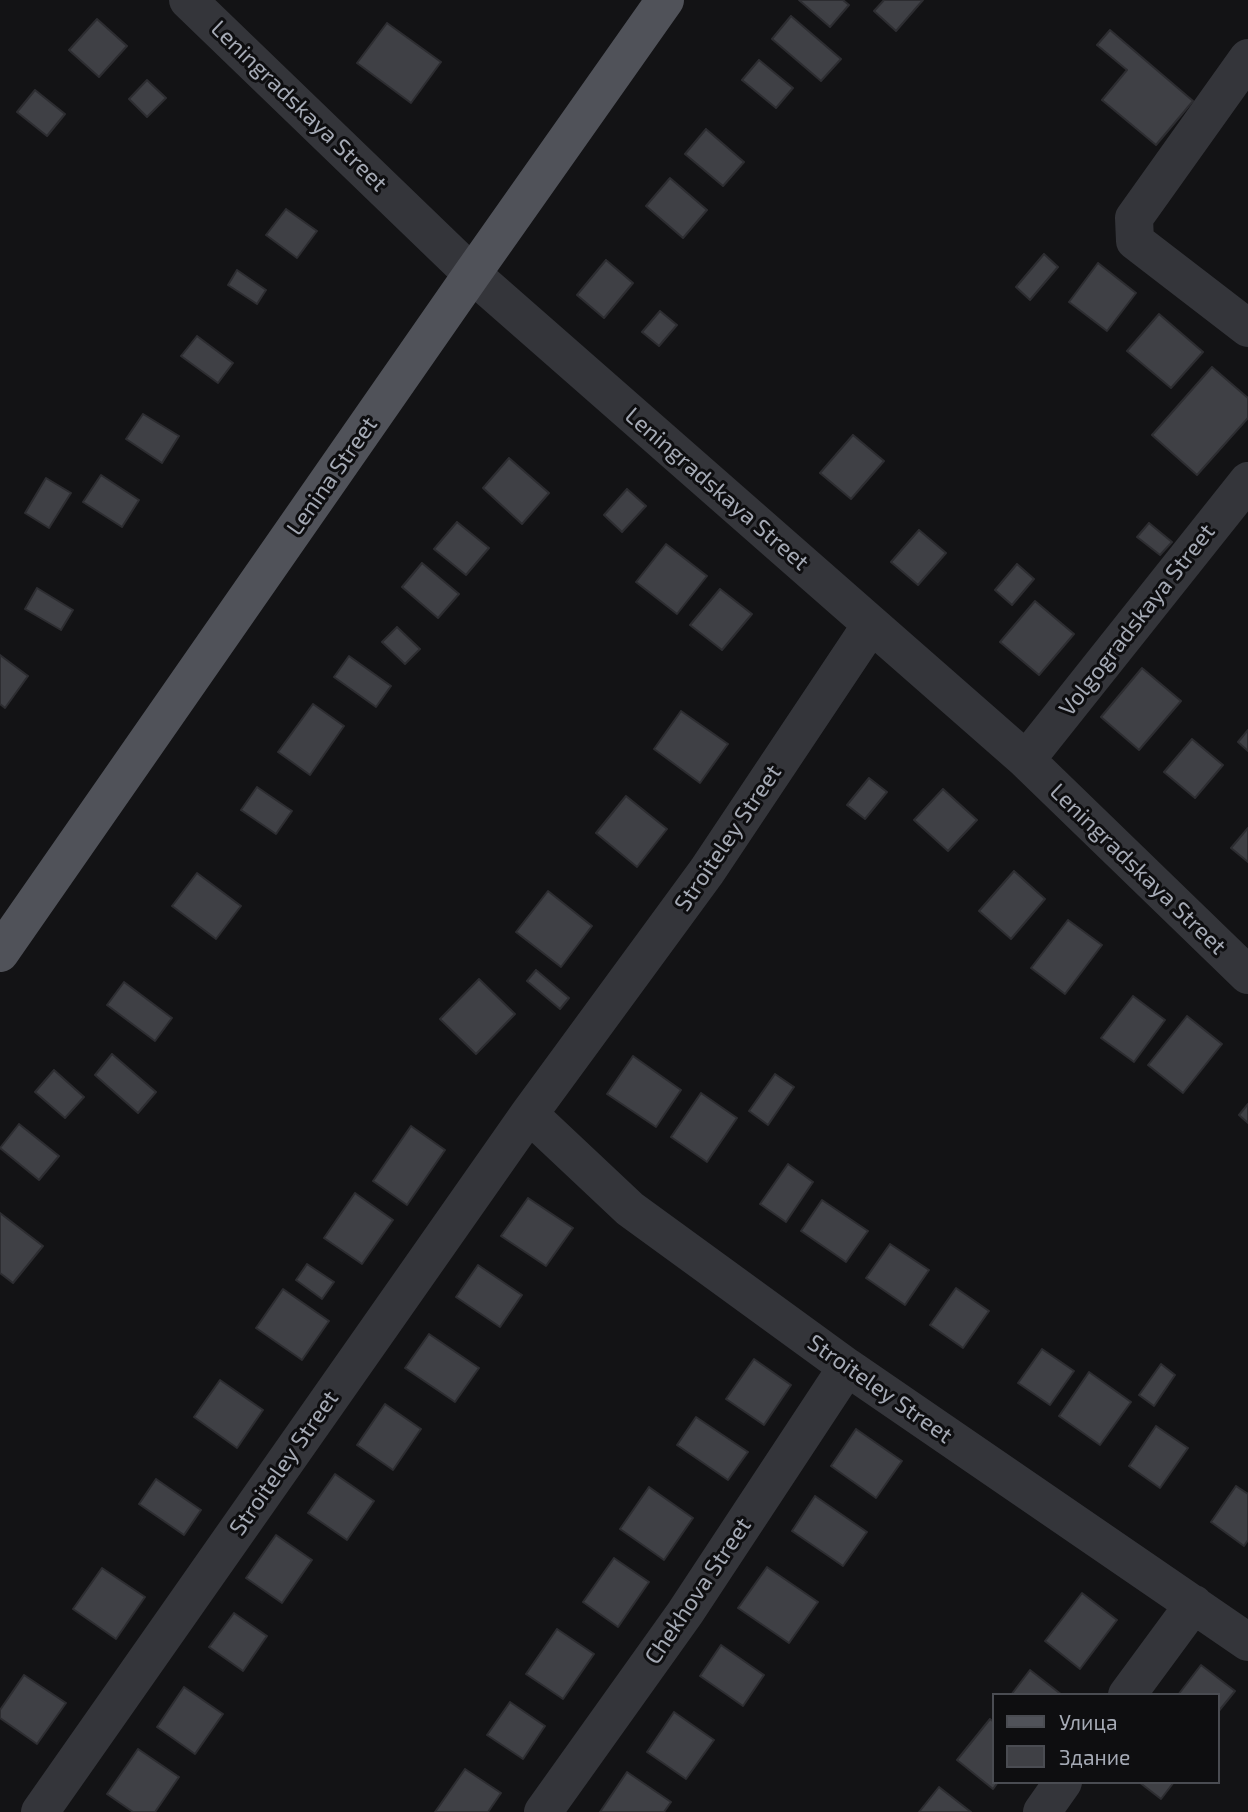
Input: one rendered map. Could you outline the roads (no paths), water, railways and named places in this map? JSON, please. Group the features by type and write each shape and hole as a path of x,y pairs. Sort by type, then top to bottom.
{"main road":[{"name":"Lenina Street","path":"0,953 665,0"}],"street":[{"name":"Leningradskaya Street","path":"188,0 472,274 1026,760 1248,975"},
{"path":"1248,58 1134,218 1135,241 1248,328"},
{"name":"Volgogradskaya Street","path":"1026,760 1248,481"},
{"name":"Stroiteley Street","path":"40,1812 529,1114 707,871 871,625"},
{"name":"Stroiteley Street","path":"529,1114 631,1209 847,1367 1248,1642"},
{"name":"Chekhova Street","path":"543,1812 685,1613 847,1367"},
{"path":"1129,1693 1194,1604"},
{"path":"1042,1812 1062,1784"}]}
